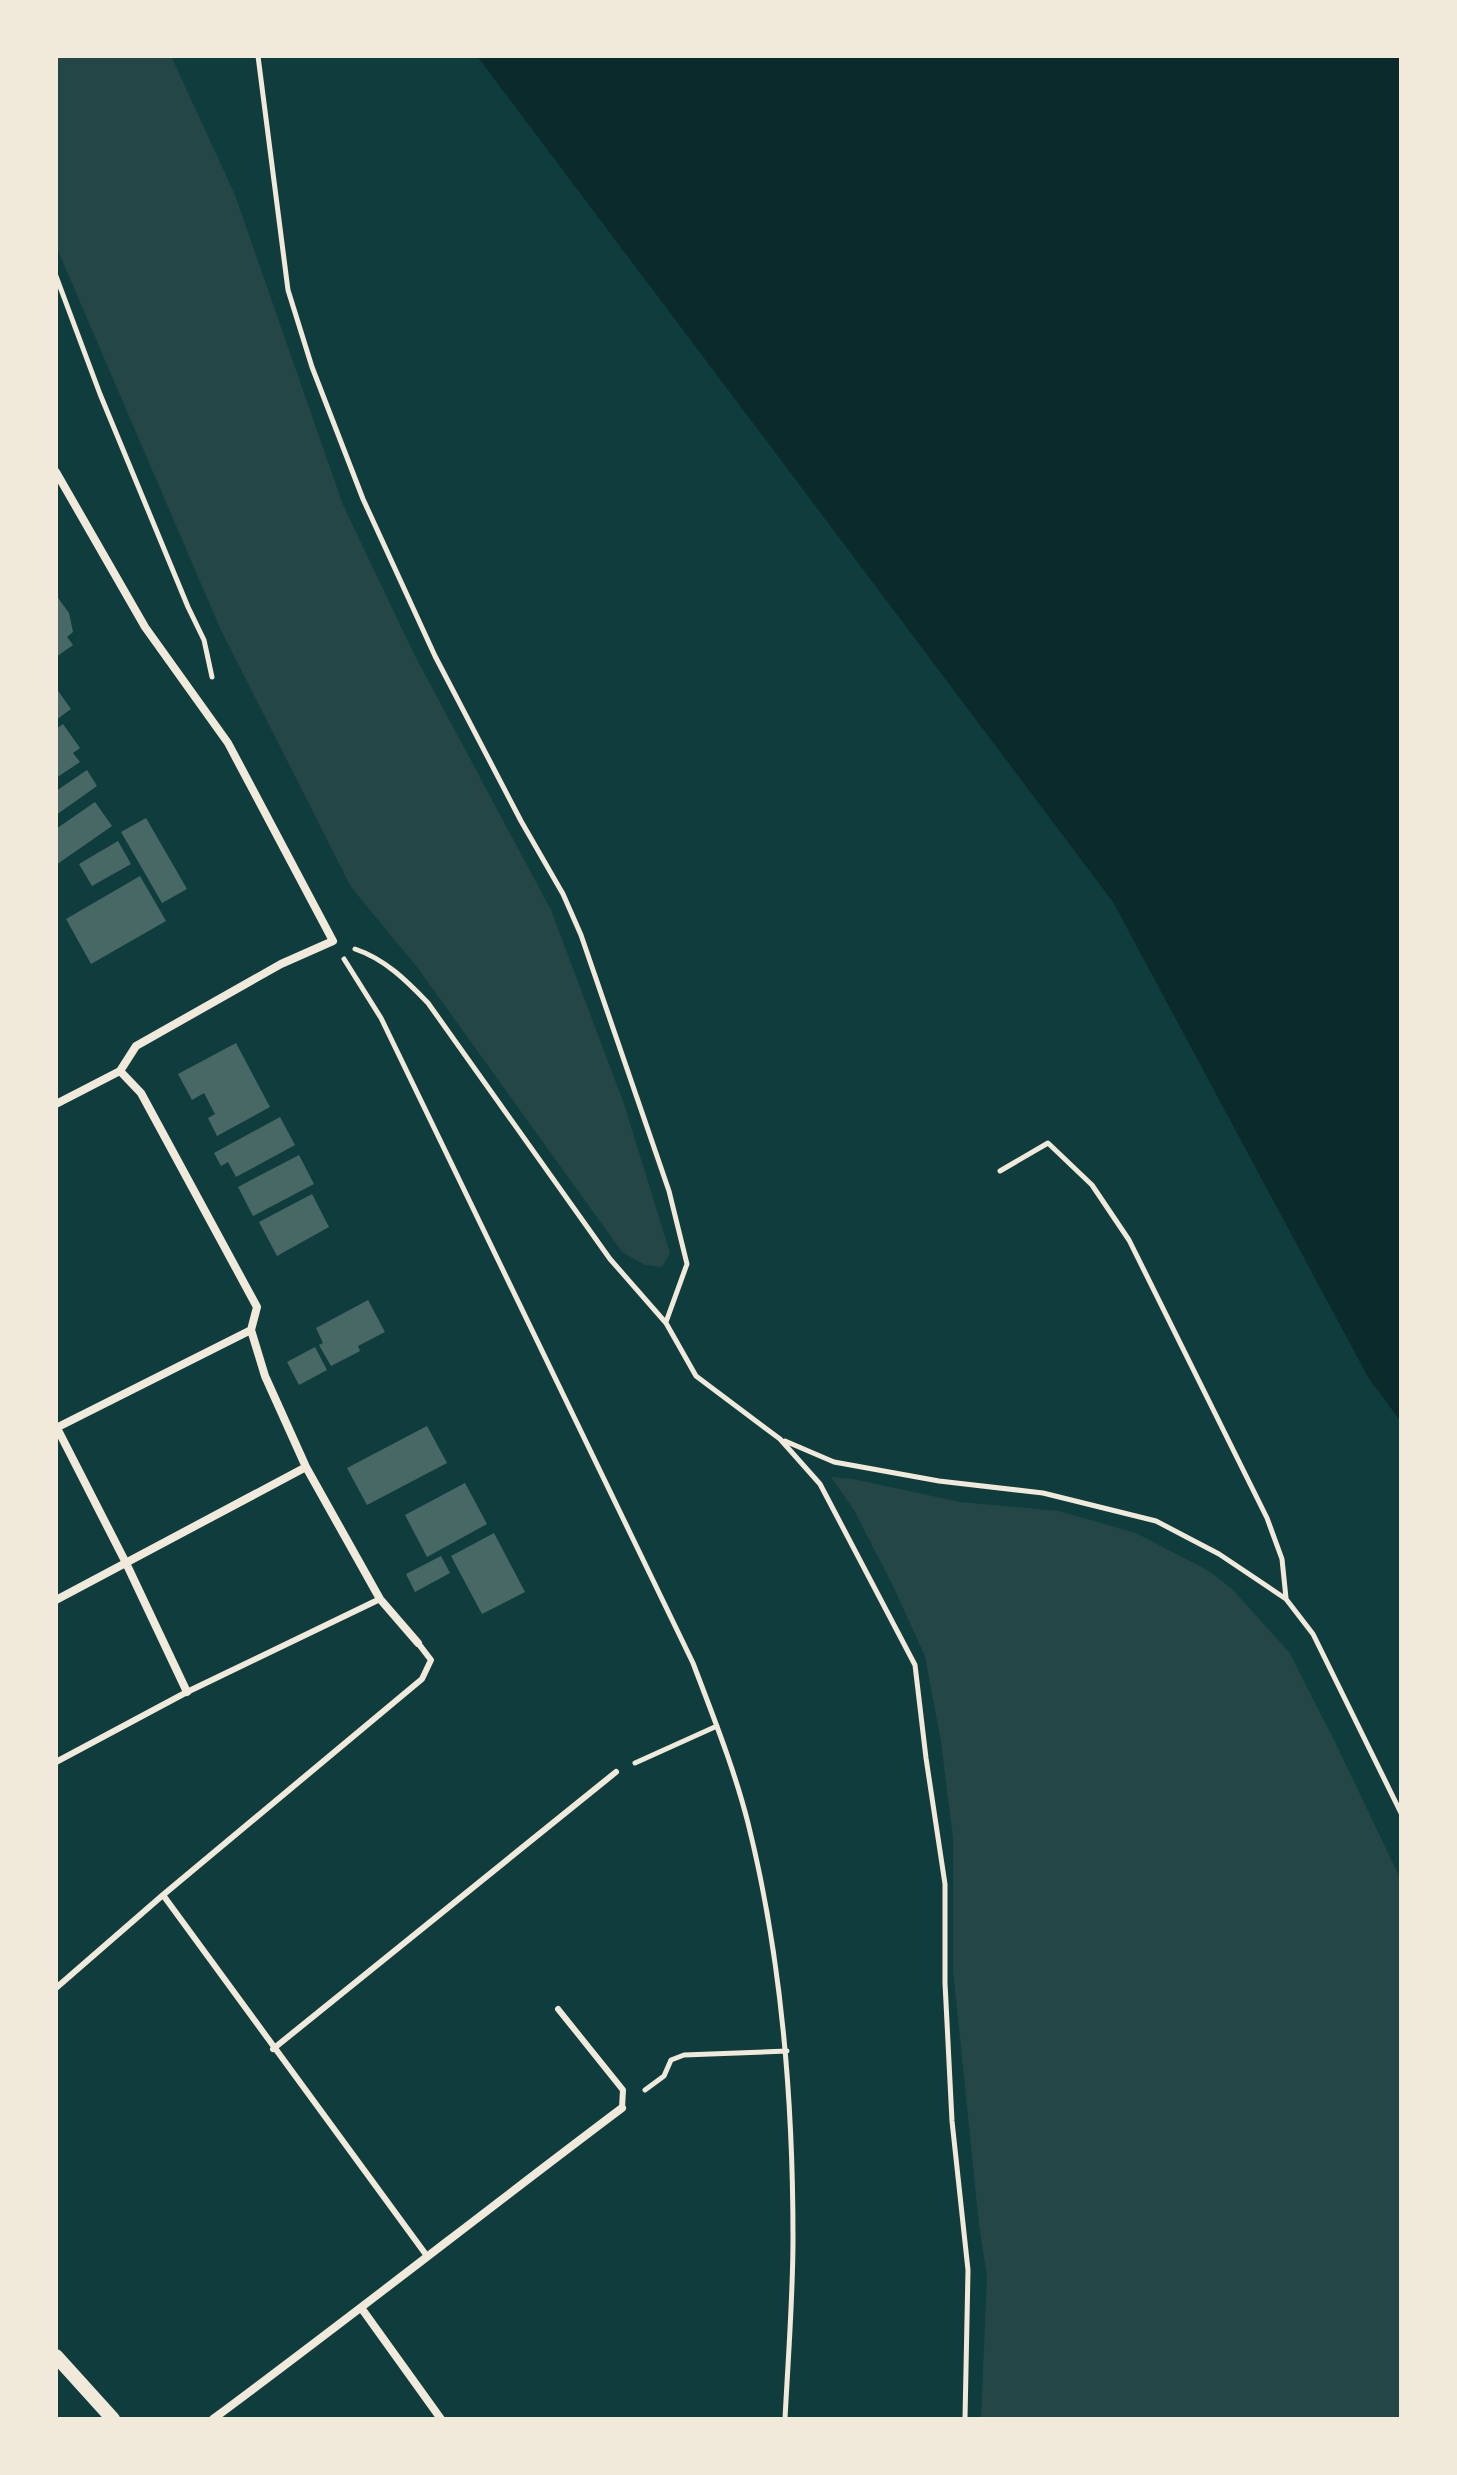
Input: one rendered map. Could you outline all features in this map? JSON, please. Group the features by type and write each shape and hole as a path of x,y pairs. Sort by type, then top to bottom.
{"street":[{"path":"56,472 145,627 228,743 333,941 281,964 136,1046 120,1071 56,1104"},
{"path":"120,1071 141,1093 257,1307 251,1330 265,1376 306,1467 380,1599 418,1643"},
{"path":"187,1692 57,1428 251,1330"},
{"path":"56,1600 306,1467"},
{"path":"213,2419 362,2309 622,2108"},
{"path":"362,2309 441,2419"},
{"path":"56,2356 113,2419"}],"lane":[{"path":"56,1762 187,1692 380,1599"},
{"path":"56,1988 422,1679 431,1660 418,1643"},
{"path":"273,2049 616,1772"},
{"path":"163,1895 427,2256"},
{"path":"558,2009 623,2090 622,2108"}],"path":[{"path":"258,56 288,290 312,367 363,499 435,656 521,821 563,894 581,935 669,1191 687,1264 666,1323"},
{"path":"56,276 100,394 188,607"},
{"path":"333,941 371,954 405,979 428,1003 610,1259 666,1323 696,1376 780,1439 820,1484 915,1665 945,1884 945,1983 952,2121 968,2270 965,2419"},
{"path":"333,941 381,1018 693,1663 748,1822 764,1895 787,2051 792,2133 793,2241 785,2419"},
{"path":"1000,1171 1048,1143 1092,1185 1129,1240 1267,1518 1282,1559 1286,1599"},
{"path":"780,1439 834,1462 939,1481 1043,1493 1156,1521 1219,1554 1286,1599 1313,1634 1401,1813"},
{"path":"616,1772 717,1726"},
{"path":"622,2108 664,2076 671,2060 684,2055 787,2051"}],"shaded area":[{"path":"56,56 171,56 235,195 343,505 414,654 551,910 624,1104 670,1253 662,1267 645,1265 622,1252 417,967 351,887 220,628 56,246"},
{"path":"477,56 1401,56 1401,1422 1368,1377 1113,902"},
{"path":"831,1477 960,1502 1059,1511 1136,1533 1209,1571 1232,1589 1289,1652 1401,1880 1401,2419 981,2419 987,2276 953,1969 953,1838 941,1742 925,1656 854,1510"}],"building":[{"path":"56,595 69,613 73,632 67,637 73,645 56,657"},
{"path":"56,688 71,709 56,720"},
{"path":"63,724 80,748 73,753 80,762 56,778 56,729"},
{"path":"87,770 97,786 56,815 56,791"},
{"path":"95,802 112,826 56,865 56,829"},
{"path":"146,818 187,889 162,903 121,832"},
{"path":"118,841 131,864 92,886 79,864"},
{"path":"140,876 166,921 91,964 66,919"},
{"path":"236,1043 270,1107 217,1136 208,1118 215,1114 204,1093 192,1100 178,1074"},
{"path":"280,1117 295,1145 236,1177 228,1162 221,1166 214,1153"},
{"path":"299,1155 314,1184 253,1216 238,1187"},
{"path":"312,1194 329,1227 277,1256 259,1222"},
{"path":"368,1300 385,1332 358,1346 360,1351 331,1366 319,1345 323,1343 316,1328"},
{"path":"315,1347 327,1370 299,1385 287,1362"},
{"path":"427,1426 447,1463 367,1505 347,1468"},
{"path":"465,1483 487,1524 427,1557 405,1515"},
{"path":"494,1533 525,1592 482,1614 451,1556"},
{"path":"441,1556 450,1573 415,1592 406,1574"}]}
